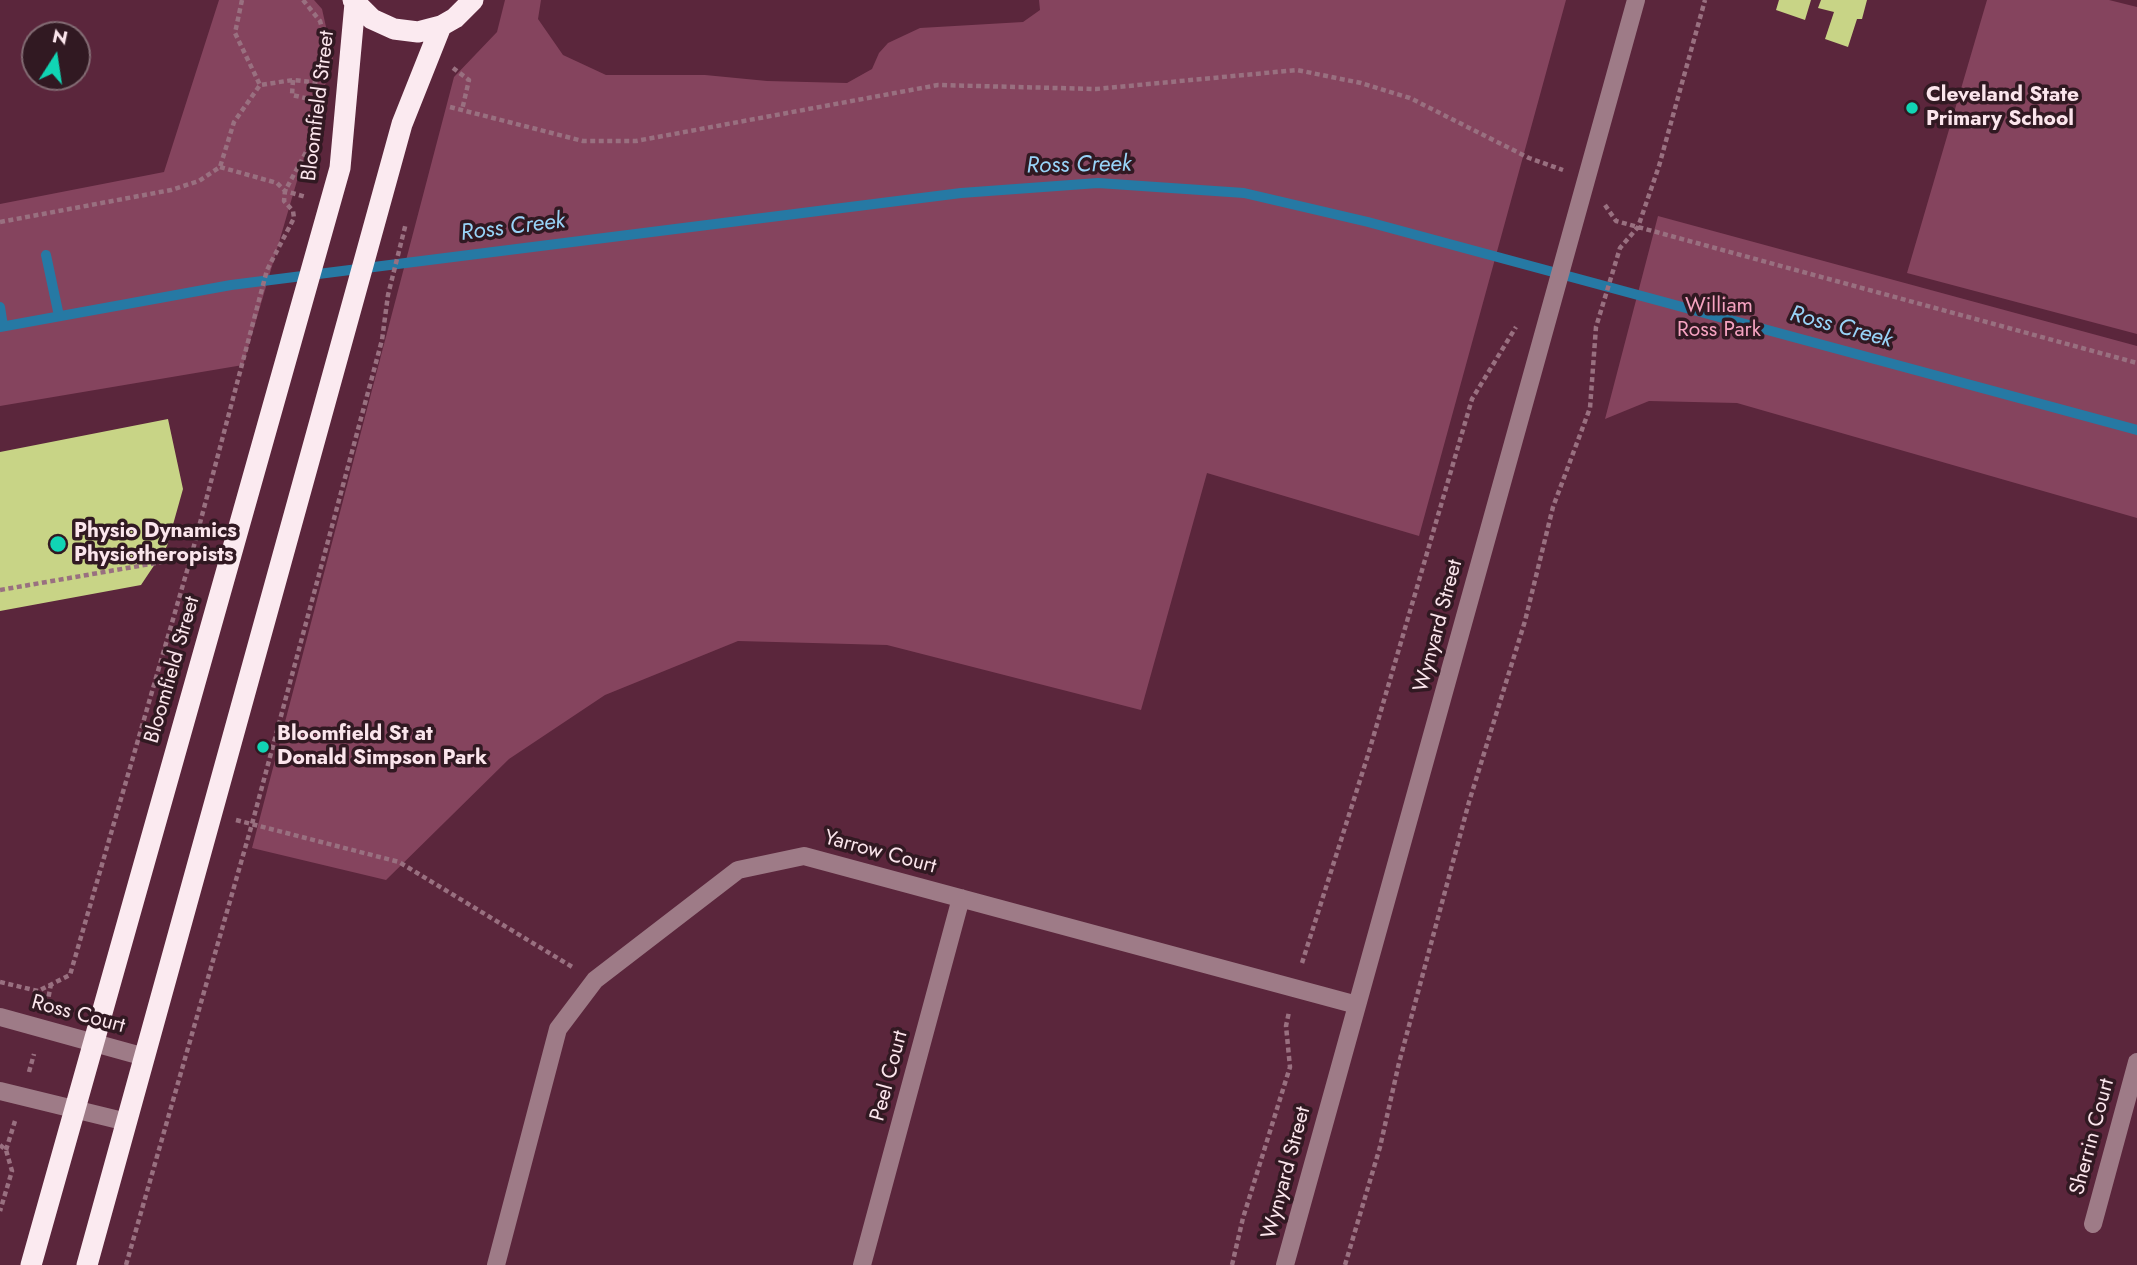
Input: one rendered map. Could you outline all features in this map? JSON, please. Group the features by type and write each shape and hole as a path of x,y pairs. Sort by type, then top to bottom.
{"highway":[{"path":"354,1 372,19 394,29 418,32 441,26 455,18 473,0"},
{"name":"Bloomfield Street","path":"31,1265 340,168 354,1"},
{"path":"87,1265 402,124 441,26"}],"street":[{"name":"Wynyard Street","path":"1285,1265 1636,0"},
{"name":"Yarrow Court","path":"496,1265 558,1029 595,980 738,870 804,856 1357,1005"},
{"name":"Peel Court","path":"862,1265 961,898"},
{"name":"Ross Court","path":"0,1017 145,1057"},
{"name":"Sherrin Court","path":"2093,1224 2137,1062"},
{"path":"0,1091 127,1122"}],"path":[{"path":"242,0 235,33 260,85"},
{"path":"303,0 320,21 326,40"},
{"path":"1345,1265 1380,1147 1399,1063 1469,802 1525,621 1553,507 1590,408 1597,327 1620,248 1638,227 1659,166 1705,0"},
{"path":"453,68 469,80 462,110"},
{"path":"450,107 583,141 636,141 938,85 1096,89 1297,70 1361,83 1410,98 1529,158 1586,179 1616,221 2137,363"},
{"path":"325,89 326,76"},
{"path":"293,80 292,95 324,103"},
{"path":"0,222 171,190 199,181 220,167 234,122 260,85 293,80 320,83"},
{"path":"0,982 38,990 70,975 191,557 267,270 295,218 293,211 284,201 285,191 312,141 316,128"},
{"path":"220,167 277,183 285,191 327,212"},
{"path":"126,1265 252,824 382,340 388,295 407,222"},
{"path":"1232,1265 1243,1218 1290,1067 1286,1026 1295,988 1368,755 1472,399 1518,323"},
{"path":"0,590 191,557"},
{"path":"212,814 399,862 595,980"},
{"path":"0,1211 12,1171 6,1150 41,1029 51,984"},
{"path":"0,1145 6,1150"}],"green space":[{"path":"219,0 314,0 322,9 333,58 243,365 0,406 0,204 164,172"},
{"path":"505,0 541,0 538,19 563,55 606,75 705,75 767,81 847,83 872,69 879,53 888,43 920,28 1023,22 1040,10 1039,0 1566,0 1419,536 1207,473 1141,710 887,645 738,641 605,695 509,759 386,880 252,848 454,77 497,32"},
{"path":"1987,0 2109,0 2137,7 2137,334 1907,273"},
{"name":"William Ross Park","path":"1658,216 2137,346 2137,518 1737,403 1649,401 1605,419"}],"building":[{"path":"1779,0 1811,0 1805,20 1776,10"},
{"path":"1821,0 1867,0 1862,19 1857,19 1848,47 1825,39 1834,12 1818,8"},
{"path":"168,419 183,489 167,546 141,585 0,611 0,452"}],"waterway":[{"name":"Ross Creek","path":"0,327 231,285 961,193 1098,183 1244,193 1368,222 2137,430"},
{"path":"46,255 59,316"},
{"path":"0,307 3,326"}],"place":[{"name":"Cleveland State Primary School","path":"1912,108"},
{"name":"Physio Dynamics Physiotheropists","path":"58,544"},
{"name":"Bloomfield St at Donald Simpson Park","path":"263,747"}]}
